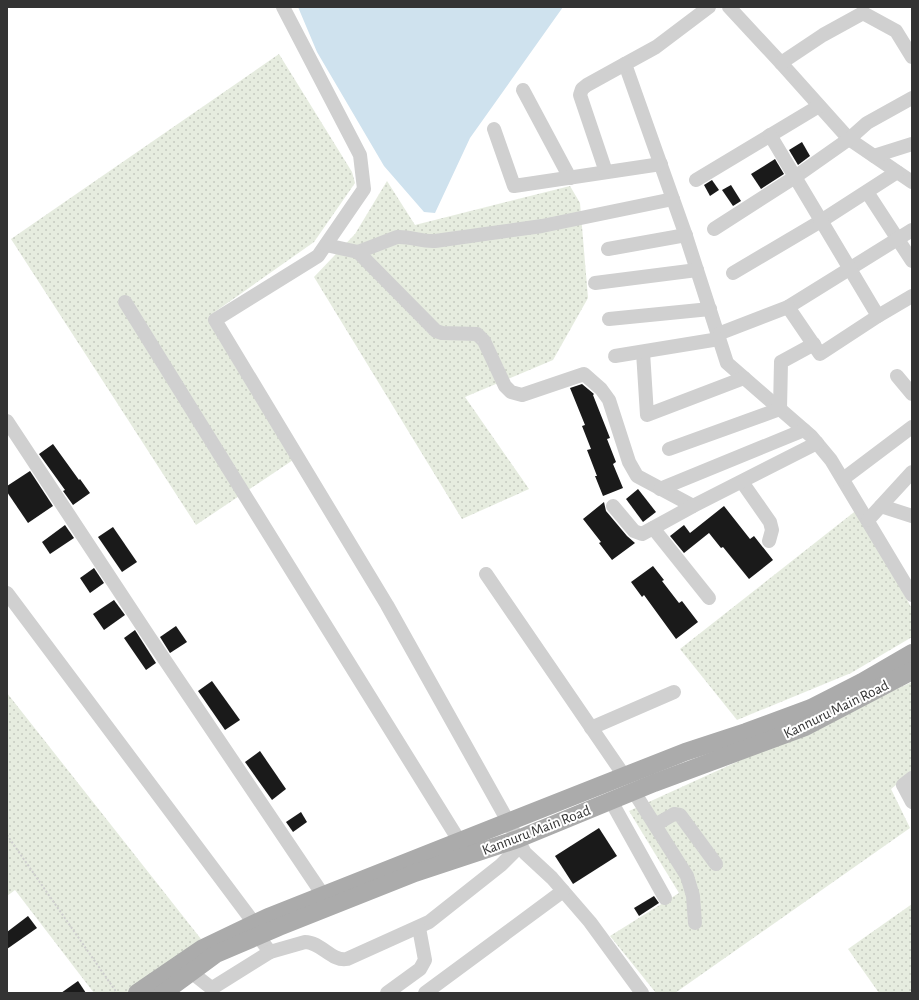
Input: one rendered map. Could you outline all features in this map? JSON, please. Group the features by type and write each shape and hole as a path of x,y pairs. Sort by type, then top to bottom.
{"main road":[{"path":"137,993 203,948 256,930 323,895 509,822 629,784 685,752 746,732 811,708 862,682 912,653"},
{"name":"Kannuru Main Road","path":"163,993 216,954 256,930 415,873 519,842 611,801 629,784 805,727 912,671"}],"street":[{"path":"283,7 360,155 364,189 318,256 215,320 387,605 525,853 552,878 590,922 642,993"},
{"path":"606,172 580,95 582,90 587,85 656,47 710,7"},
{"path":"729,7 849,139 912,182"},
{"path":"781,63 862,10 896,31 906,50 912,57"},
{"path":"625,64 686,235 727,363 804,430 831,460 912,595"},
{"path":"523,90 570,178"},
{"path":"714,229 795,177 849,139 867,123 912,98"},
{"path":"696,180 819,106"},
{"path":"494,129 514,186 661,164"},
{"path":"770,135 878,316"},
{"path":"874,156 912,144"},
{"path":"733,273 821,221 897,172"},
{"path":"867,192 912,261"},
{"path":"358,252 397,237 404,236 435,242 542,226 673,199"},
{"path":"615,356 643,352 718,336 788,307 912,230"},
{"path":"608,248 686,235"},
{"path":"326,245 358,252 436,330 442,333 477,334 484,341 505,386 511,392 522,395 584,374 601,389 609,400 629,462 637,476 693,506"},
{"path":"595,283 697,270"},
{"path":"788,307 820,354 878,316 912,296"},
{"path":"126,302 460,842"},
{"path":"609,319 710,309"},
{"path":"780,409 781,362 814,344"},
{"path":"643,352 647,415 744,378"},
{"path":"897,376 912,394"},
{"path":"670,449 780,409"},
{"path":"7,421 150,638 323,895"},
{"path":"843,479 912,427"},
{"path":"660,489 804,430"},
{"path":"613,506 634,531 642,534 693,506 817,443"},
{"path":"868,520 912,472"},
{"path":"742,482 770,522 772,530 769,541"},
{"path":"881,506 912,516"},
{"path":"653,528 710,598"},
{"path":"486,574 629,784 687,876 693,896 695,923"},
{"path":"7,593 256,930 270,952"},
{"path":"591,728 674,692"},
{"path":"912,778 903,786 912,802"},
{"path":"611,801 665,898"},
{"path":"655,825 674,814 680,815 716,864"},
{"path":"192,972 210,987 214,987 270,952 305,942 311,942 343,960 419,928 429,922 501,865 519,842"},
{"path":"425,993 563,891"},
{"path":"387,993 420,969 424,964 425,960 419,928"}],"path":[{"path":"7,835 117,993"}],"shaded area":[{"path":"279,54 352,172 355,183 314,242 209,316 293,460 196,525 11,239"},
{"path":"387,181 415,225 570,186 580,203 588,298 553,360 465,397 529,489 462,519 314,277 355,234"},
{"path":"858,509 912,609 912,637 851,673 737,720 680,649"},
{"path":"912,682 912,772 891,789 910,828 675,993 656,993 610,936 679,893 629,811"},
{"path":"7,693 201,939 126,993 94,993 15,890 7,896"},
{"path":"912,904 912,993 879,993 848,949"}],"water":[{"path":"298,7 563,7 470,138 435,213 424,212 384,166 317,52"}],"building":[{"path":"802,142 810,156 798,165 789,150"},
{"path":"775,159 784,174 761,189 751,174"},
{"path":"712,180 719,190 710,196 704,185"},
{"path":"731,185 741,201 733,206 722,190"},
{"path":"582,384 594,394 593,395 610,438 607,439 616,462 613,464 623,488 603,496 587,450 591,449 582,426 585,425 570,388"},
{"path":"53,444 90,493 73,505 63,491 65,490 39,454"},
{"path":"30,471 53,506 28,523 7,492 7,486"},
{"path":"638,489 656,512 643,522 626,499"},
{"path":"604,502 606,511 627,536 635,543 612,560 599,543 601,542 583,519"},
{"path":"724,506 750,539 754,536 773,560 749,579 723,547 721,548 709,533 684,553 670,536 684,525 690,533"},
{"path":"65,525 74,538 50,554 42,542"},
{"path":"113,527 137,562 122,572 98,537"},
{"path":"653,566 664,580 662,581 679,603 682,601 698,622 676,639 644,595 642,597 631,582"},
{"path":"94,568 104,583 90,593 80,578"},
{"path":"114,600 125,615 104,630 93,614"},
{"path":"176,626 187,642 170,653 160,637"},
{"path":"135,630 156,663 146,670 124,638"},
{"path":"212,681 240,720 225,730 198,691"},
{"path":"260,751 286,789 272,800 245,762"},
{"path":"301,812 307,822 293,832 286,822"},
{"path":"599,828 617,856 573,884 555,856"},
{"path":"654,896 659,903 639,916 634,908"},
{"path":"28,916 37,928 7,949 7,932"},
{"path":"78,981 86,993 61,993"}]}
